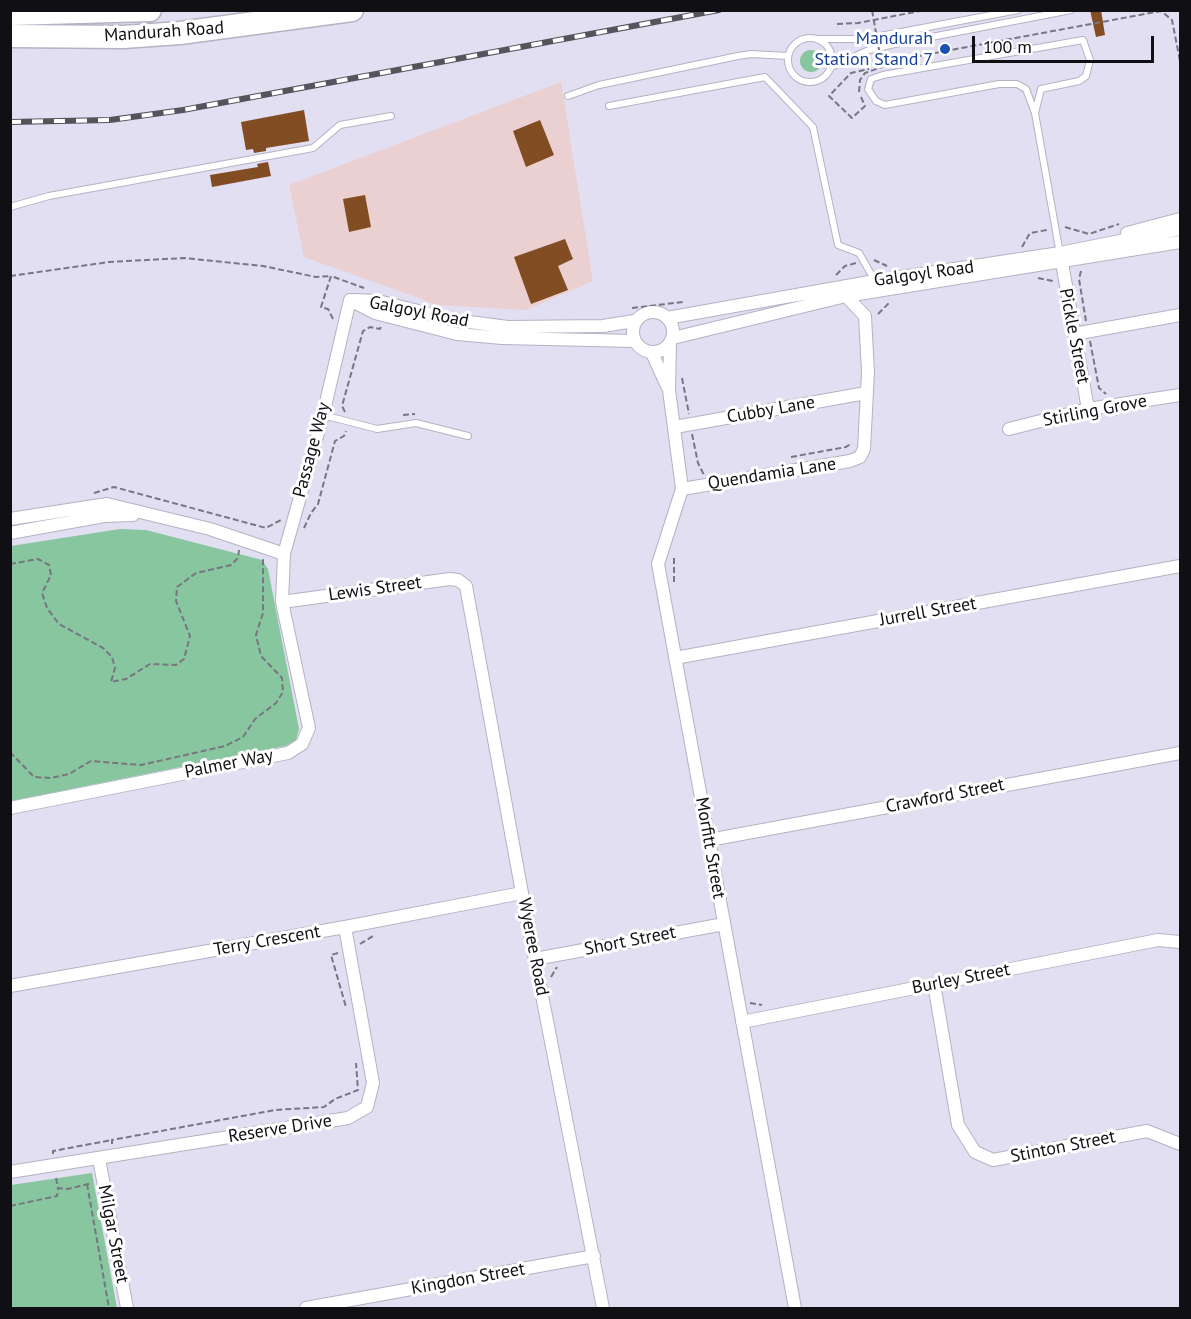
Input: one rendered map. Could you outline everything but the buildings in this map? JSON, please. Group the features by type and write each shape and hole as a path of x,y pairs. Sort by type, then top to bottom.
{"highway":[{"name":"Mandurah Road","path":"10,14 150,10"},
{"name":"Mandurah Road","path":"10,36 123,37 180,33 352,10"}],"street":[{"path":"1097,244 1142,227 1180,219"},
{"name":"Galgoyl Road","path":"1061,258 1097,244 1180,229"},
{"name":"Galgoyl Road","path":"667,318 1180,242"},
{"name":"Pickle Street","path":"1061,258 1063,281 1088,409"},
{"name":"Galgoyl Road","path":"671,340 875,287"},
{"path":"846,296 864,314 875,287"},
{"name":"Galgoyl Road","path":"350,300 378,301 454,320 524,333 635,342"},
{"name":"Passage Way","path":"282,602 284,554 322,415 350,300"},
{"path":"653,312 667,318 672,324 671,340 660,351 652,353 639,347 635,342 634,321 653,312"},
{"name":"Quendamia Lane","path":"682,489 850,461 860,457 864,449 866,393 864,314"},
{"path":"1074,334 1180,315"},
{"name":"Galgoyl Road","path":"524,333 634,321"},
{"name":"Morfitt Street","path":"671,340 669,390 682,489 658,564 795,1308"},
{"name":"Morfitt Street","path":"652,353 669,390"},
{"name":"Cubby Lane","path":"675,428 866,393"},
{"name":"Stirling Grove","path":"1009,429 1088,409 1180,395"},
{"path":"10,519 107,504 210,529 284,554"},
{"path":"10,533 104,516 147,514"},
{"name":"Jurrell Street","path":"675,658 1180,566"},
{"name":"Lewis Street","path":"282,602 450,579 458,580 466,586"},
{"name":"Wyeree Road","path":"466,586 522,893 603,1308"},
{"name":"Palmer Way","path":"10,808 288,753 302,744 309,728 282,602"},
{"name":"Crawford Street","path":"709,840 1180,753"},
{"name":"Terry Crescent","path":"10,986 345,927 522,893"},
{"name":"Short Street","path":"535,959 724,924"},
{"name":"Reserve Drive","path":"10,1172 348,1118 367,1107 373,1083 345,927"},
{"name":"Burley Street","path":"742,1022 1158,940 1180,942"},
{"name":"Stinton Street","path":"934,984 958,1125 975,1152 993,1160 1147,1131 1180,1144"},
{"name":"Milgar Street","path":"99,1159 127,1308"},
{"name":"Kingdon Street","path":"306,1308 594,1256"}],"lane":[{"path":"1018,10 864,39 798,40 788,56 790,71 801,81 816,82 831,67 890,45 1071,10"},
{"path":"818,39 828,47 831,67"},
{"path":"1035,113 1041,89 1079,81 1086,76 1090,60 1083,40 883,75 871,80 868,89 876,101 885,105 999,84 1017,84 1026,89 1035,113 1061,258"},
{"path":"568,96 599,85 738,56 767,54 788,56"},
{"path":"609,106 765,77 813,127 838,245 859,253 875,287"},
{"path":"10,207 49,196 313,148 321,144 340,125 391,116"},
{"path":"322,415 377,429 416,423 468,436"}],"path":[{"path":"872,10 882,67 865,73 860,80 859,92 865,106 852,118 829,96 851,73 889,66 897,60 1161,11 1172,20 1180,61"},
{"path":"837,24 925,10"},
{"path":"10,276 109,262 184,258 263,266 316,277 331,276"},
{"path":"1030,280 1079,279"},
{"path":"864,314 880,314 891,301"},
{"path":"680,369 698,463 704,472 704,486"},
{"path":"789,458 846,447 854,441"},
{"path":"704,472 713,471"},
{"path":"10,564 38,559 49,565 51,575 42,593 47,608 59,624 103,648 112,657 116,668 111,682 126,679 150,664 176,665 184,659 190,636 176,601 177,587 196,573 231,564 238,558 239,548 247,551"},
{"path":"672,588 675,577 674,554"},
{"path":"10,752 34,777 51,778 69,774 91,761 141,765 225,746 243,737 255,719 276,703 283,692 282,678 261,656 256,635 263,612 263,556"},
{"path":"347,1010 331,955 349,949 373,936 372,931"},
{"path":"540,982 551,980 559,963"},
{"path":"747,992 751,1004 766,1006 769,1017"},
{"path":"10,1206 57,1196 53,1151 275,1110 324,1107 335,1099 358,1090 355,1054"},
{"path":"112,1140 114,1156"},
{"path":"58,1188 103,1180"},
{"path":"87,1184 109,1308"}],"shaded area":[{"path":"561,82 593,281 526,310 438,305 304,257 289,185"}],"green space":[{"path":"811,50 819,53 822,61 819,69 811,72 803,69 800,61 803,53"},
{"path":"120,529 146,530 262,560 268,569 299,729 296,740 285,746 11,801 11,546"},
{"path":"92,1173 117,1308 11,1308 11,1185"}],"railway":[{"path":"10,122 110,120 183,110 719,10"}],"place":[{"name":"Mandurah Station Stand 7","path":"945,49"}]}
